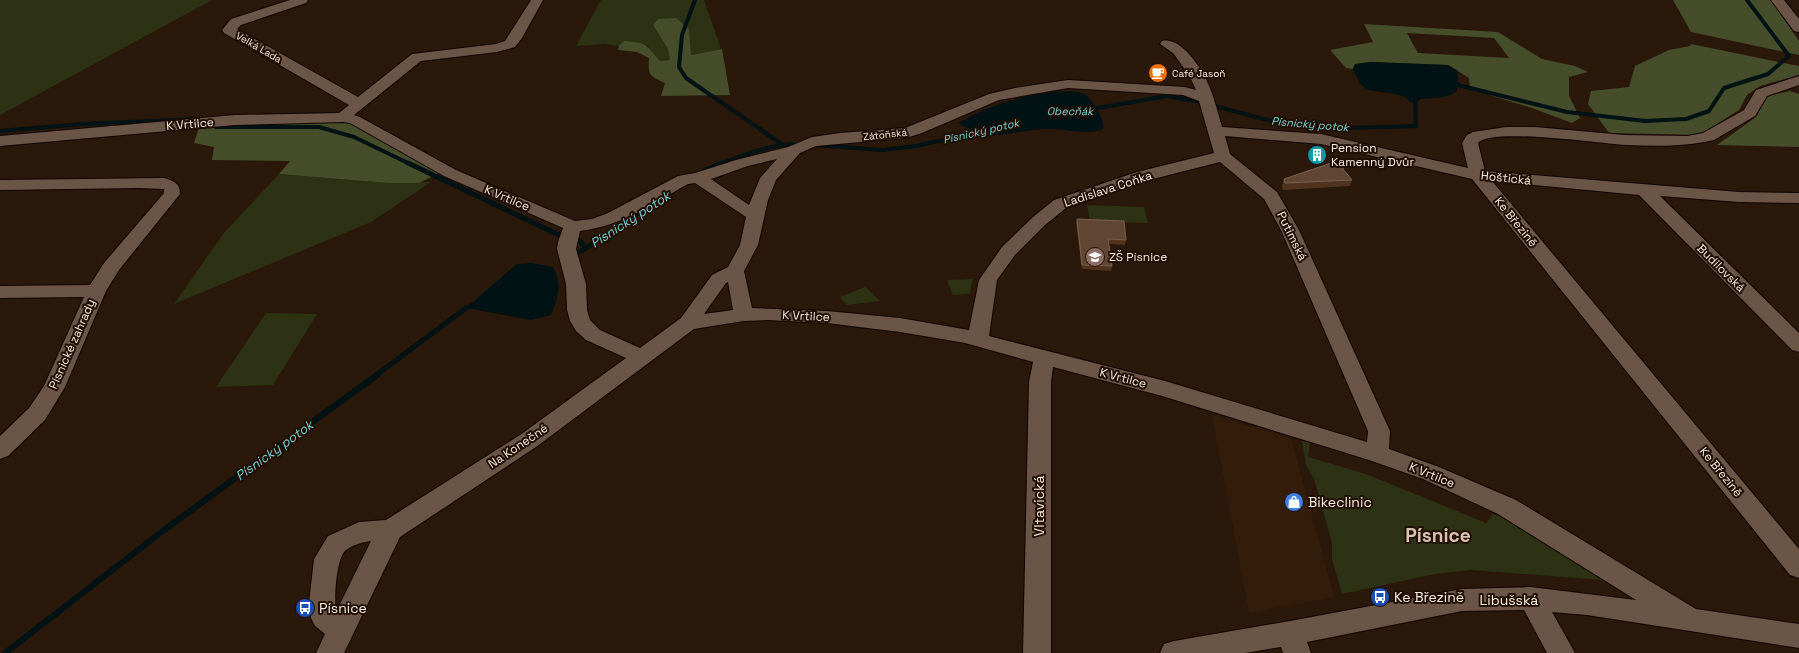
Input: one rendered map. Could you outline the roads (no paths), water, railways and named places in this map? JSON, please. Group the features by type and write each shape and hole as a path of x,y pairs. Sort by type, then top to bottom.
{"street":[{"name":"Velká Lada","path":"302,0 236,22 229,30 359,104"},
{"path":"343,117 418,57 497,48 510,44 537,0"},
{"path":"1777,0 1799,28"},
{"path":"1167,44 1178,50 1196,74 1203,88 1216,131 1218,144 1223,156"},
{"name":"Ke Březině","path":"1799,80 1761,93 1750,113 1708,137 1687,141 1624,140 1535,132 1506,132 1479,135 1470,142 1478,176 1799,567"},
{"name":"Zátoňská","path":"569,233 584,226 606,220 684,180 698,178 749,160 840,138 906,133 917,130 994,97 1015,92 1068,84 1186,91 1207,102"},
{"name":"K Vrtilce","path":"0,141 235,120 343,117 355,120 450,173 569,233"},
{"name":"Hoštická","path":"1216,131 1321,139 1478,176 1739,197 1799,198"},
{"path":"688,323 719,279 735,270 749,245 758,200 768,178 804,146"},
{"name":"Ladislava Coňka","path":"978,339 988,280 1008,251 1039,221 1060,204 1143,176 1223,156"},
{"name":"Putimská","path":"1223,156 1271,196 1290,230 1379,431 1377,454"},
{"path":"698,178 731,201 755,215"},
{"path":"0,185 164,183 172,187 172,194 111,267 96,291"},
{"name":"Budilovská","path":"1644,190 1799,345"},
{"path":"569,233 566,257 576,284 578,319 590,333 641,357"},
{"path":"735,270 744,315"},
{"name":"Písnické zahrady","path":"0,292 96,291 54,387 37,414 0,450"},
{"name":"K Vrtilce","path":"641,357 688,323 744,315 767,314 849,319 900,325 978,339 1044,358 1165,389 1377,454 1431,473 1507,507 1693,621"},
{"name":"Na Konečné","path":"330,653 382,543 391,530 528,441 641,357"},
{"name":"Vltavická","path":"1037,653 1040,382 1044,358"},
{"name":"Na Konečné","path":"343,626 332,624 324,618 322,603 327,560 337,543 359,532 391,530"},
{"path":"1531,598 1561,653"},
{"name":"Libušská","path":"1174,653 1294,643 1462,600 1531,598 1587,604 1799,636"}],"water":[{"path":"1371,62 1448,65 1458,71 1457,90 1446,97 1420,99 1417,103 1410,102 1406,97 1391,93 1366,90 1359,82 1353,69 1355,64"},
{"name":"Obecňák","path":"1070,91 1082,93 1089,98 1100,115 1103,129 1084,132 1043,129 991,136 974,131 959,123 999,104 1027,96"},
{"path":"531,263 553,267 556,273 558,291 556,303 551,315 531,320 466,308 517,264"}],"waterway":[{"path":"695,0 682,35 679,67 686,78 783,145"},
{"name":"Písnický potok","path":"1450,83 1567,112 1645,121 1686,119 1709,111 1724,88 1768,74 1789,56 1747,0"},
{"name":"Písnický potok","path":"1092,109 1167,96 1196,101 1275,122 1348,128 1416,126 1415,97"},
{"path":"0,131 82,124 197,119"},
{"path":"216,127 319,127 354,137 410,164"},
{"name":"Písnický potok","path":"814,145 883,150 916,146 986,130"},
{"name":"Písnický potok","path":"783,145 804,144"},
{"name":"Písnický potok","path":"721,164 751,153 783,145"},
{"path":"408,163 557,234 578,239 586,248"},
{"name":"Písnický potok","path":"705,170 723,163"},
{"name":"Písnický potok","path":"580,252 660,200"},
{"name":"Písnický potok","path":"375,376 466,308 472,306"},
{"name":"Písnický potok","path":"5,653 164,530 377,375"}],"place":[{"name":"Café Jasoň","path":"1158,73"},
{"name":"Pension Kamenný Dvůr","path":"1317,155"},
{"name":"ZŠ Písnice","path":"1095,257"},
{"name":"Bikeclinic","path":"1294,502"},
{"name":"Ke Březině","path":"1380,597"},
{"name":"Písnice","path":"305,608"}],"district":[{"name":"Písnice","path":"1438,535"}]}
